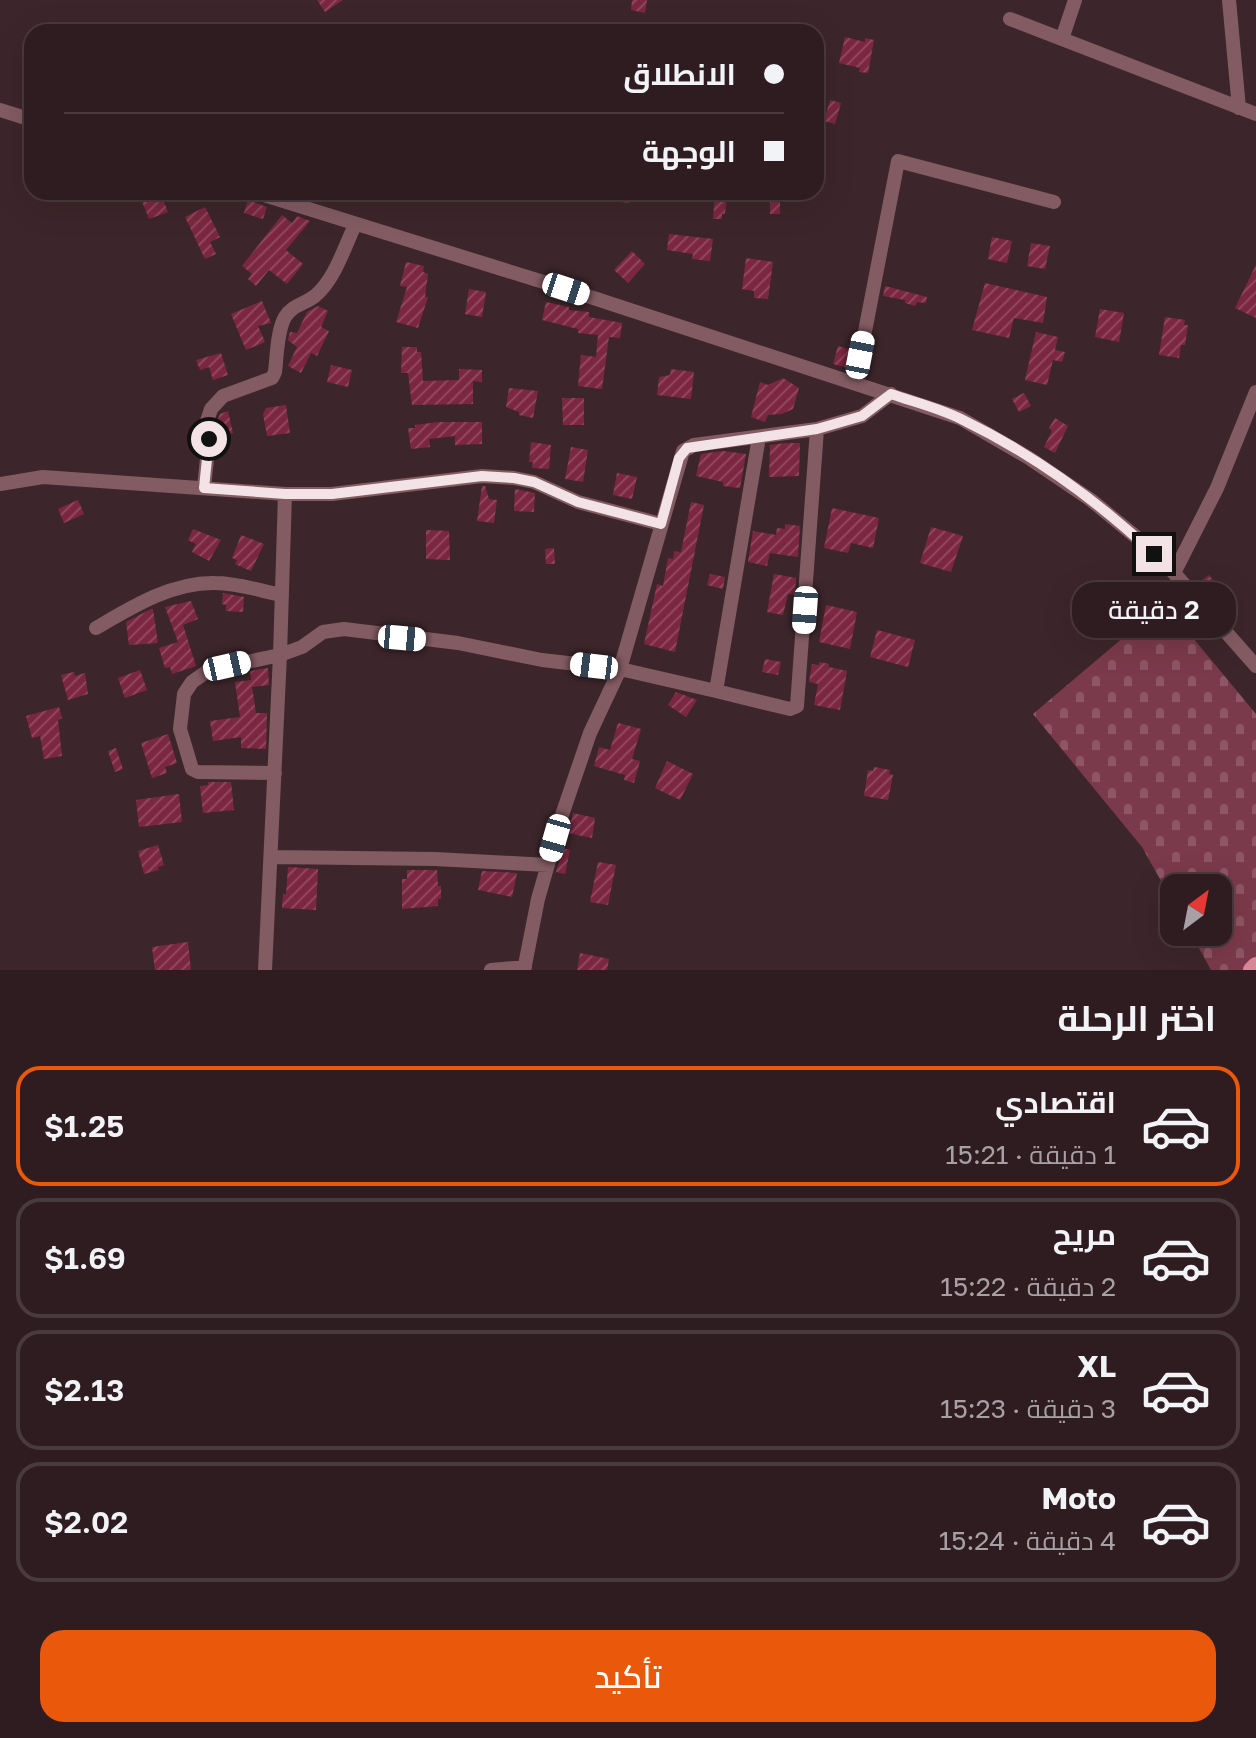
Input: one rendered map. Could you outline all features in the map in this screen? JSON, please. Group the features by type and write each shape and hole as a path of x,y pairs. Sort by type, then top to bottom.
{"street":[{"path":"1062,39 1075,0"},
{"path":"1229,0 1239,108"},
{"path":"1010,19 1256,114"},
{"path":"0,110 24,118"},
{"path":"855,383 898,161 1054,202"},
{"path":"278,200 566,289 960,418 1029,458 1091,500 1174,573 1256,666"},
{"path":"204,488 209,439 207,421 211,409 223,396 272,378 282,322 287,312 312,299 320,291 336,267 355,225"},
{"path":"1174,573 1217,488 1256,392"},
{"path":"491,970 525,969 538,899 548,865 590,733 620,669 683,451 694,445 817,429 862,416 891,394"},
{"path":"275,773 198,772 188,762 180,729 184,694 192,682 209,670 280,655 302,647 323,632 344,629 458,643 542,660 620,669 790,709 797,706 817,429"},
{"path":"716,691 759,437"},
{"path":"0,484 43,477 285,494 332,494 482,476 534,482 578,502 661,524"},
{"path":"265,970 285,494"},
{"path":"96,628 139,603 194,583 219,582 282,595"},
{"path":"272,857 435,859 548,865"}],"green space":[{"path":"1164,603 1256,714 1256,957 1244,970 1211,970 1198,946 1232,946 1232,874 1160,874 1160,879 1142,847 1033,714"}],"building":[{"path":"317,0 343,0 325,12"},
{"path":"632,0 647,0 645,13 631,10"},
{"path":"845,37 865,42 865,38 874,40 868,73 839,63"},
{"path":"830,100 841,103 835,124 824,121"},
{"path":"141,200 163,200 168,212 149,219"},
{"path":"248,200 267,207 263,219 244,213"},
{"path":"610,200 630,200 630,203"},
{"path":"715,200 726,200 722,219 713,219"},
{"path":"770,200 780,200 780,214 770,214"},
{"path":"205,207 220,237 210,242 216,254 205,259 185,217"},
{"path":"282,215 292,223 297,216 310,221 286,250 303,264 287,284 269,270 256,286 248,279 252,274 242,266"},
{"path":"669,234 713,239 710,261 692,259 693,254 667,250"},
{"path":"992,237 1012,241 1007,263 988,259"},
{"path":"1031,243 1050,246 1045,269 1027,266"},
{"path":"632,251 645,264 628,283 614,270"},
{"path":"746,258 773,262 768,299 754,298 754,291 742,289"},
{"path":"406,262 424,266 423,272 428,274 425,297 428,297 418,328 396,322 407,287 400,286"},
{"path":"1256,265 1256,318 1235,308"},
{"path":"985,283 1047,297 1043,323 1014,318 1009,338 972,330"},
{"path":"885,286 927,297 926,303 917,302 915,306 905,303 905,300 883,296"},
{"path":"469,289 486,292 482,317 465,314"},
{"path":"262,301 271,323 258,326 265,342 246,350 231,314"},
{"path":"546,302 569,307 569,310 589,312 589,317 622,323 620,338 609,337 602,389 578,386 581,355 596,357 598,335 578,333 578,329 542,320"},
{"path":"318,306 328,311 321,327 329,331 317,356 311,353 301,373 288,366 297,347 288,340 290,332 297,333 307,312"},
{"path":"1100,309 1124,313 1119,342 1095,337"},
{"path":"1165,317 1185,320 1184,325 1188,325 1179,358 1159,355"},
{"path":"1036,332 1058,337 1055,350 1065,352 1062,362 1053,360 1047,385 1025,380"},
{"path":"838,346 851,350 848,368 833,364"},
{"path":"402,347 417,347 417,352 421,352 423,381 459,380 459,369 482,370 482,382 473,381 473,404 412,405 408,373 401,373"},
{"path":"221,353 228,375 213,380 209,367 200,370 196,360"},
{"path":"331,365 352,370 348,387 327,382"},
{"path":"671,369 694,372 691,399 657,395 659,377 670,375"},
{"path":"783,378 799,388 793,409 768,415 765,422 751,417 760,382 768,385"},
{"path":"509,388 538,391 533,418 519,415 519,412 506,407"},
{"path":"1024,393 1031,406 1019,412 1012,399"},
{"path":"562,398 584,398 584,425 563,425"},
{"path":"286,405 290,433 267,436 263,414 266,408"},
{"path":"228,411 233,433 220,436 217,422 220,414"},
{"path":"1055,418 1068,426 1055,453 1044,447"},
{"path":"439,422 482,422 482,444 455,445 455,436 429,439 430,447 411,449 408,428"},
{"path":"531,442 551,445 549,469 532,468 533,462 529,462"},
{"path":"800,443 799,476 769,477 770,445"},
{"path":"571,447 588,450 583,482 565,479"},
{"path":"723,451 746,454 740,488 723,486 723,482 696,476 701,454"},
{"path":"617,473 637,477 632,499 613,495"},
{"path":"482,486 485,486 489,499 497,500 494,523 477,521"},
{"path":"515,489 535,493 534,512 514,511"},
{"path":"78,500 84,514 64,523 58,509"},
{"path":"691,502 704,505 675,652 644,644 657,584 663,586 668,558 673,559 674,551 681,552"},
{"path":"832,508 879,518 873,548 851,543 848,553 824,548"},
{"path":"785,524 800,526 798,557 770,553 767,566 748,562 753,531 776,535 777,528 785,529"},
{"path":"931,527 963,536 951,572 920,563"},
{"path":"193,529 221,540 209,561 192,552 196,544 188,540"},
{"path":"426,530 449,531 450,560 426,559"},
{"path":"241,535 264,544 251,571 235,564 237,560 232,558"},
{"path":"554,548 555,564 546,564 545,549"},
{"path":"710,574 725,577 723,589 707,585"},
{"path":"774,574 796,578 795,595 788,594 783,615 767,612"},
{"path":"1209,575 1224,594 1213,602 1198,583"},
{"path":"223,593 244,597 243,612 226,611 226,605 222,604"},
{"path":"191,601 198,619 183,625 196,666 172,674 170,667 165,668 159,648 178,642 165,607"},
{"path":"826,605 857,612 850,649 819,642"},
{"path":"151,609 158,643 129,645 126,622"},
{"path":"877,630 915,640 908,667 870,657"},
{"path":"765,659 781,662 778,675 762,672"},
{"path":"819,662 847,671 840,710 814,705 818,684 809,682 812,664 819,665"},
{"path":"268,668 269,685 252,687 250,671"},
{"path":"140,670 147,690 125,698 118,678"},
{"path":"74,672 75,676 85,673 88,694 68,700 61,675"},
{"path":"251,680 256,713 267,713 266,749 241,748 241,737 213,741 210,721 240,717 235,682"},
{"path":"676,692 697,700 686,717 668,705"},
{"path":"59,707 62,756 44,759 40,736 32,738 26,716"},
{"path":"618,723 641,729 632,759 640,761 634,783 624,780 625,775 594,766 599,747 610,750"},
{"path":"168,734 177,763 165,767 167,773 152,778 141,743"},
{"path":"116,748 123,769 115,772 108,751"},
{"path":"667,761 693,774 680,800 655,788"},
{"path":"874,767 890,770 889,774 893,775 888,800 864,796 868,770 873,771"},
{"path":"208,782 231,782 234,810 203,813 200,786 208,785"},
{"path":"179,794 182,822 139,827 136,800"},
{"path":"573,813 595,818 592,838 568,833"},
{"path":"158,845 164,865 158,867 159,870 144,874 138,851"},
{"path":"563,848 570,850 565,874 556,872"},
{"path":"598,862 616,865 608,905 590,902"},
{"path":"288,867 318,869 316,910 282,908"},
{"path":"407,870 437,870 438,886 441,886 438,906 402,909 402,879 407,879"},
{"path":"482,871 517,873 512,897 478,890"},
{"path":"188,942 191,970 155,970 152,947"},
{"path":"580,953 609,959 607,970 577,970"}],"route":[{"path":"209,439 204,488 332,494 482,476 514,478 547,487 567,499 661,524 679,458 687,448 817,429 862,416 891,394 960,418 1029,458 1091,500 1154,554"}]}
